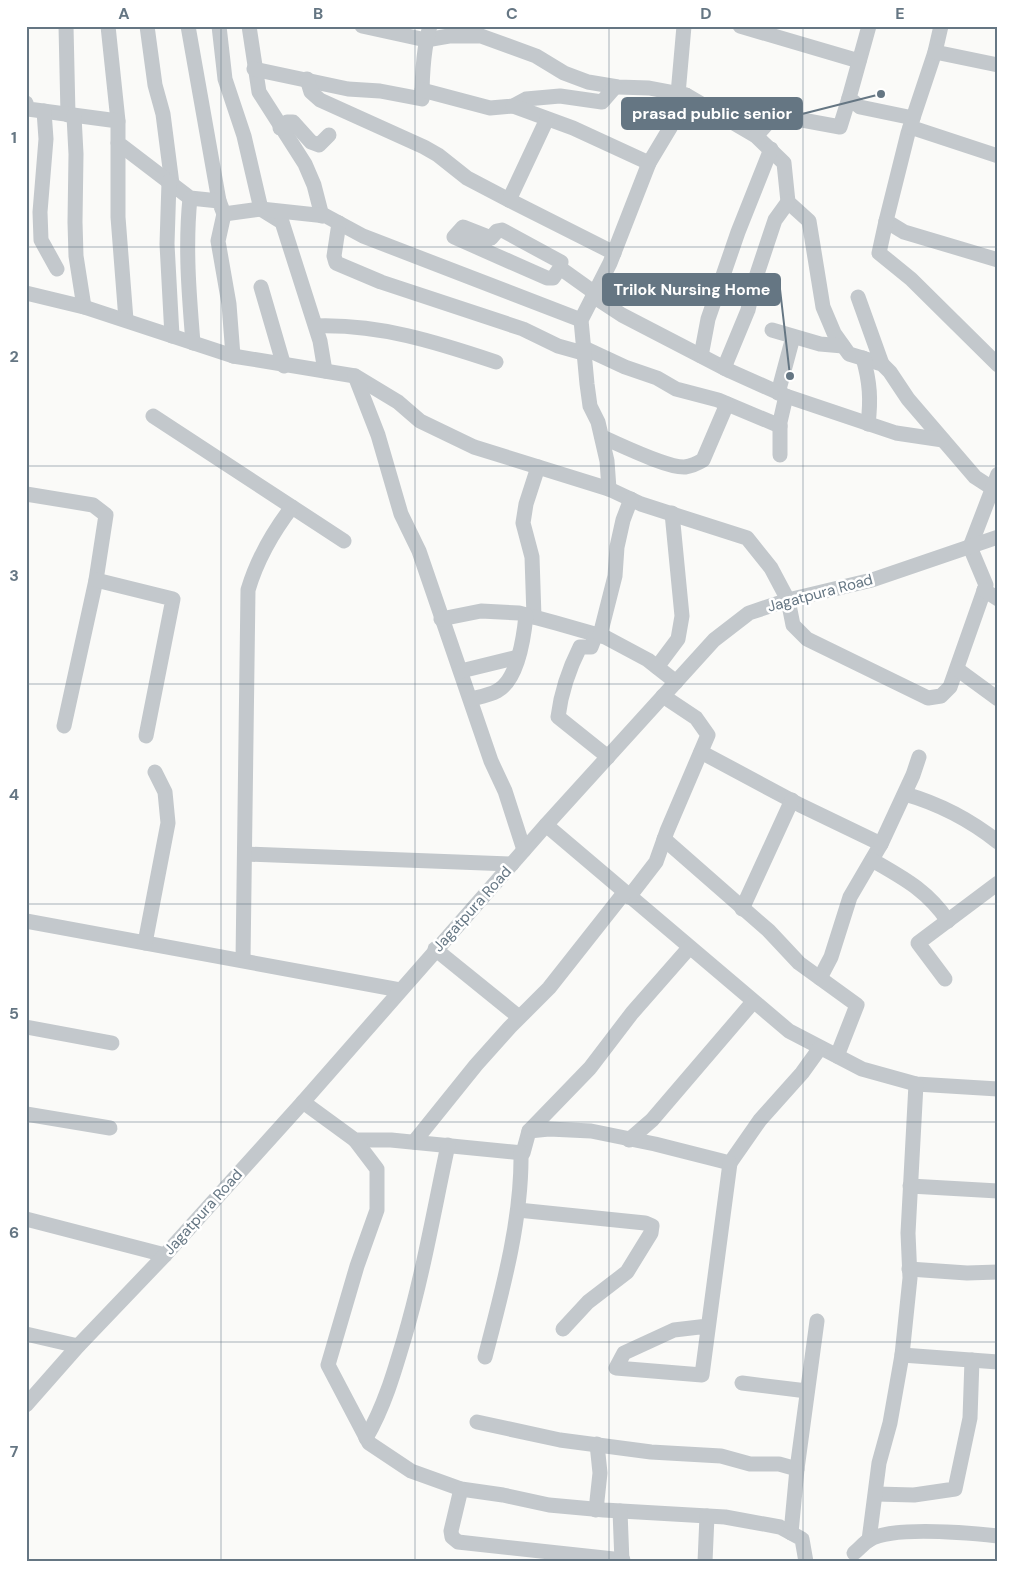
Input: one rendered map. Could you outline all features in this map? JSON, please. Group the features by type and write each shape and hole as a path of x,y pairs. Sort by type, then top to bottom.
{"street":[{"path":"66,26 71,116 76,154 74,222 77,305"},
{"path":"108,26 118,121 118,217 126,320"},
{"path":"147,26 155,85 163,114 171,183 167,244 172,336"},
{"path":"188,26 222,208 218,241 229,304 233,356"},
{"path":"219,26 225,79 244,136 261,209 282,222 316,326 325,371"},
{"path":"249,26 259,92 311,177 322,216"},
{"path":"362,26 449,36 481,36 536,56 564,73 588,82 649,88 682,95 756,136 771,149 784,163 788,202 775,220 754,283 748,310 724,368"},
{"path":"609,490 607,461 602,438 590,406 581,320 614,253 649,163 670,128 682,95 684,26"},
{"path":"756,136 775,115 840,127 869,26"},
{"path":"941,26 935,52 911,122 879,253 911,279 998,365"},
{"path":"748,27 859,62"},
{"path":"254,69 348,89 380,91 422,98 428,33"},
{"path":"935,52 998,65"},
{"path":"308,79 311,92 320,100 438,155 468,178 614,253"},
{"path":"422,90 490,108 513,106 526,99 560,96 602,102 615,86"},
{"path":"849,98 860,107 911,122 998,156"},
{"path":"26,103 28,109 118,121"},
{"path":"513,106 573,128 649,163"},
{"path":"44,111 46,139 40,212 41,240 57,269"},
{"path":"509,200 547,120"},
{"path":"280,128 288,122 293,122 311,142 319,145 329,135"},
{"path":"118,143 190,198 222,208 261,209 322,216 363,236 398,248 452,272 493,284 581,320"},
{"path":"701,356 708,319 738,232 771,149"},
{"path":"190,198 187,228 187,266 193,343"},
{"path":"788,202 809,221 823,307 834,333 849,354 882,364"},
{"path":"886,221 904,232 998,260"},
{"path":"339,223 334,256 336,263 343,267 381,282 524,329 558,346 583,350 657,378 676,389 727,404 780,426"},
{"path":"463,227 491,238 497,231 502,230 561,262 560,268 553,278 547,278 456,240 455,234 463,227"},
{"path":"560,268 622,315 724,368 782,395 896,433 943,440"},
{"path":"261,287 284,366"},
{"path":"26,293 77,305 233,356 284,366 355,376 398,402 420,421 474,447 609,490 746,538 771,568 788,600 793,626 807,639 923,696 936,698 946,692 957,669 986,585 970,547 995,481 975,477 882,364 858,297"},
{"path":"316,326 349,325 377,329 410,336 496,362"},
{"path":"772,330 820,344 844,346"},
{"path":"780,455 782,395 794,337"},
{"path":"863,358 869,377 871,398 868,424"},
{"path":"355,376 378,435 401,514 419,551 491,761 506,792 524,850"},
{"path":"602,438 663,462 683,467 693,465 703,460 727,404"},
{"path":"153,416 344,541"},
{"path":"471,699 499,690 511,676 524,639 530,616 532,557 523,523 526,504 538,467"},
{"path":"26,494 93,505 106,515 96,580 64,726"},
{"path":"608,757 558,717 564,684 580,646 591,647 598,635 615,576 617,547 623,520 631,499"},
{"path":"243,960 248,590 256,566 281,521 292,507"},
{"path":"657,667 678,639 682,616 672,513"},
{"name":"Jagatpura Road","path":"26,1406 78,1346 165,1255 303,1102 546,825 714,640 749,612 788,600 872,580 998,537"},
{"path":"96,580 173,599 146,736"},
{"path":"984,590 998,599"},
{"path":"441,619 481,611 530,616 598,635 657,667 676,682"},
{"path":"461,671 518,657"},
{"path":"957,669 998,699"},
{"path":"414,1142 476,1065 519,1017 549,988 656,862 708,736 696,718 663,696"},
{"path":"700,752 881,844"},
{"path":"820,978 831,957 850,896 881,844 905,794 919,757"},
{"path":"145,943 168,822 165,792 155,772"},
{"path":"905,794 953,811 982,829 998,842"},
{"path":"742,909 792,800"},
{"path":"546,825 789,1031 862,1069 916,1084 998,1088"},
{"path":"664,839 769,931 799,963 857,1005 836,1056"},
{"path":"245,854 512,864"},
{"path":"872,860 917,888 935,902 948,921"},
{"path":"945,980 918,943 998,883"},
{"path":"26,921 400,990"},
{"path":"485,1357 518,1210 521,1153 523,1153 529,1131 590,1068 632,1013 689,948"},
{"path":"435,950 519,1017"},
{"path":"628,1140 652,1120 753,1002"},
{"path":"26,1027 112,1043"},
{"path":"708,1326 674,1330 632,1349 624,1353 616,1368 702,1375 730,1163 760,1120 802,1073 820,1048"},
{"path":"869,1540 879,1463 890,1423 902,1355 909,1269 910,1186 916,1084"},
{"path":"303,1102 355,1140 377,1169 377,1210 357,1266 328,1365 369,1443 411,1471 461,1489 503,1494 549,1505 596,1510 707,1516 780,1527 802,1539 806,1562"},
{"path":"26,1114 110,1128"},
{"path":"529,1131 549,1129 591,1131 655,1144 730,1163"},
{"path":"355,1140 414,1142 521,1153"},
{"path":"366,1438 379,1415 395,1372 416,1297 448,1145"},
{"path":"910,1186 998,1191"},
{"path":"518,1210 645,1223 652,1226 651,1233 627,1272 588,1302 563,1329"},
{"path":"26,1219 165,1255"},
{"path":"909,1269 967,1273 998,1272"},
{"path":"791,1533 797,1469 817,1321"},
{"path":"26,1334 78,1346"},
{"path":"902,1355 998,1362"},
{"path":"876,1494 914,1495 955,1489 970,1418 972,1360"},
{"path":"742,1383 807,1391"},
{"path":"477,1422 560,1440 651,1452 721,1456 750,1464 780,1464 797,1469"},
{"path":"596,1510 600,1473 597,1444"},
{"path":"461,1489 451,1531 452,1537 458,1542 532,1556 622,1561 620,1511"},
{"path":"705,1562 707,1516"},
{"path":"854,1553 869,1540 901,1533 960,1532 998,1536"}],"place":[{"name":"prasad public senior","path":"881,94"},
{"name":"Trilok Nursing Home","path":"790,376"}]}
